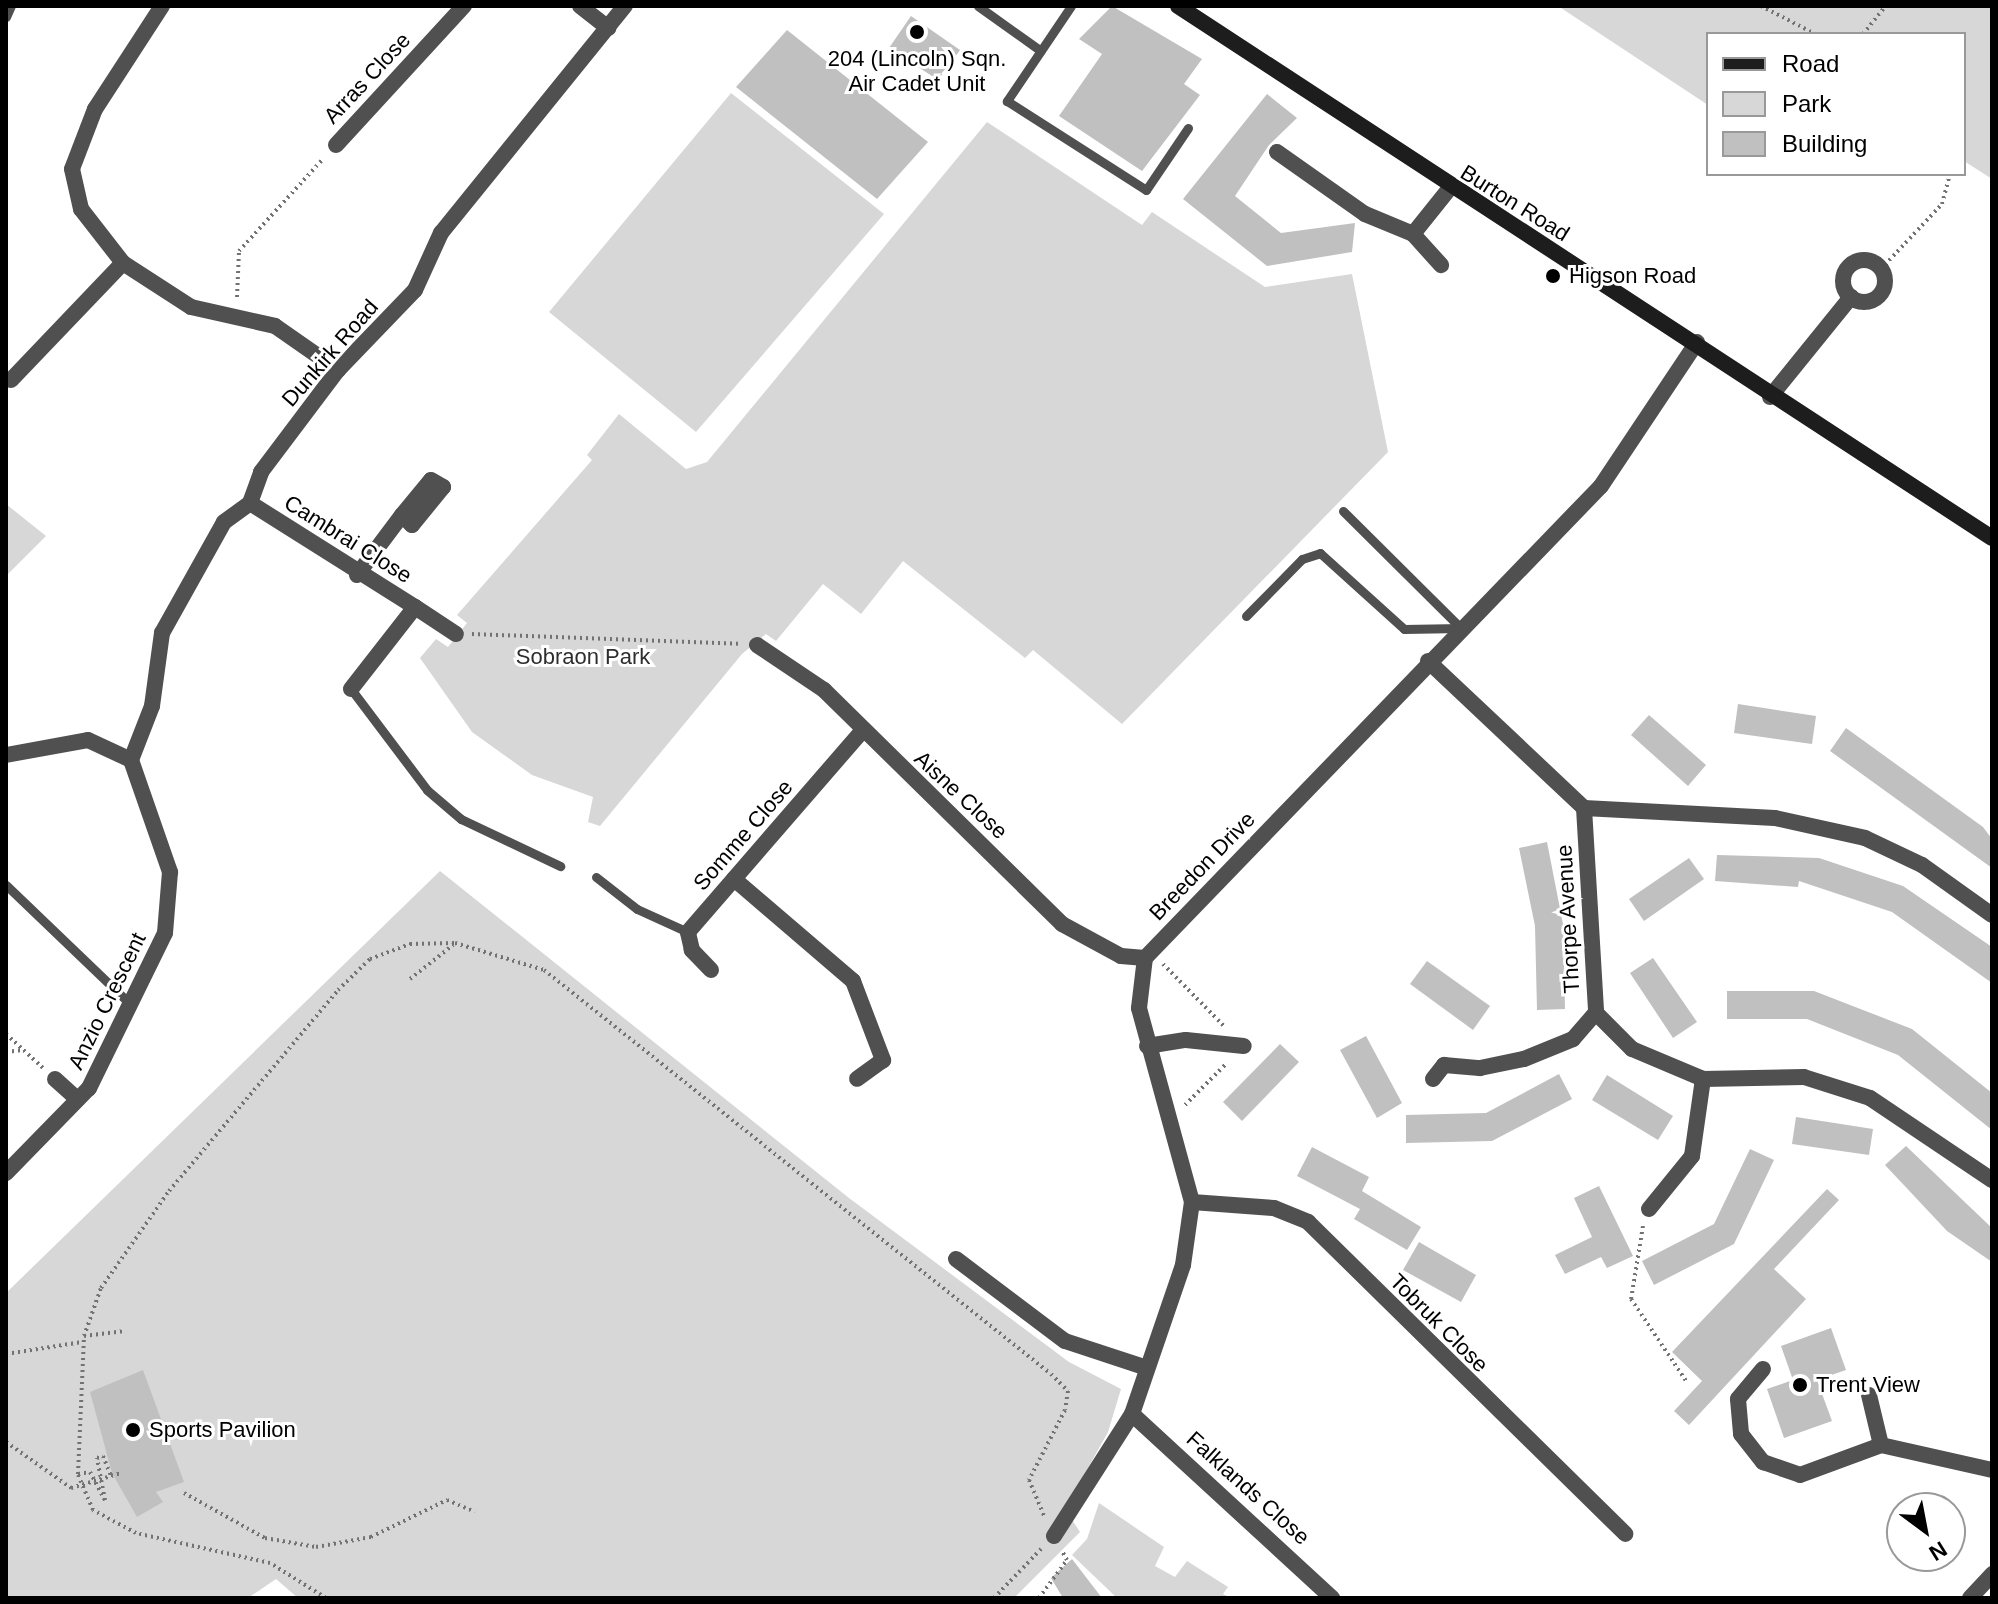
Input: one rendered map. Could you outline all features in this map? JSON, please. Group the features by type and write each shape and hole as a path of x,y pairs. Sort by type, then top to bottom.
{"main road":[{"name":"Burton Road","path":"1178,6 1449,189 1697,342 1770,397 1992,538"}],"street":[{"path":"162,6 95,109 72,169 81,209 123,263 191,307 275,326 338,370"},
{"name":"Arras Close","path":"336,145 464,6"},
{"path":"580,6 608,28"},
{"name":"Dunkirk Road","path":"131,760 152,706 162,633 224,522 250,503 261,472 338,370 415,290 441,233 625,6"},
{"path":"1277,152 1365,214 1413,234 1441,265"},
{"path":"1413,234 1449,189"},
{"path":"1870,261 1881,269 1880,294 1868,301 1851,297 1843,280 1852,264 1870,261"},
{"path":"11,380 123,263"},
{"path":"1770,397 1851,297"},
{"name":"Breedon Drive","path":"1145,958 1428,661 1601,486 1697,342"},
{"name":"Cambrai Close","path":"250,503 357,575 415,607 351,689"},
{"path":"357,575 402,515"},
{"path":"415,607 456,634"},
{"name":"Aisne Close","path":"757,645 824,690 861,732 1062,924 1121,956 1145,958"},
{"path":"1428,661 1584,808 1775,818 1865,838 1922,865 1992,915"},
{"name":"Somme Close","path":"688,932 861,732"},
{"path":"6,755 88,740 131,760"},
{"name":"Anzio Crescent","path":"6,1173 77,1099 165,933 170,872 131,760"},
{"name":"Thorpe Avenue","path":"1584,808 1596,1013 1659,1066 1703,1079 1804,1077 1870,1098 1992,1180"},
{"path":"734,879 853,981 883,1060 857,1079"},
{"path":"688,932 692,950 711,970"},
{"path":"1054,1536 1132,1414 1170,1314 1192,1202 1139,1008 1145,958"},
{"path":"1433,1079 1444,1065 1480,1068 1524,1059 1573,1039 1596,1013"},
{"path":"1147,1046 1186,1040 1244,1046"},
{"path":"55,1079 77,1099"},
{"path":"1649,1209 1692,1156 1703,1079"},
{"name":"Tobruk Close","path":"1192,1202 1274,1208 1308,1222 1626,1534"},
{"path":"956,1259 1065,1341 1147,1368"},
{"path":"1763,1369 1738,1399 1741,1434 1763,1462 1800,1475 1881,1445 1992,1470"},
{"path":"1869,1395 1881,1445"},
{"name":"Falklands Close","path":"1132,1414 1332,1598"},
{"path":"1970,1598 1992,1574"}],"lane":[{"path":"6,17 11,6"},
{"path":"978,6 1041,51"},
{"path":"1071,6 1007,101 1146,190 1188,128"},
{"path":"1343,511 1461,628"},
{"path":"1246,616 1302,559 1320,553 1404,629 1461,628"},
{"path":"351,689 427,790 461,819 560,866"},
{"path":"596,877 637,909 688,932"},
{"path":"6,885 130,1004"}],"path":[{"path":"1761,6 1811,32"},
{"path":"1865,32 1886,6"},
{"path":"236,315 239,251 336,145"},
{"path":"1881,269 1942,204 1949,176"},
{"path":"456,634 757,645"},
{"path":"410,979 455,943"},
{"path":"326,1598 270,1563 114,1524 93,1510 79,1487 78,1474 83,1339 101,1288 134,1236 338,990 370,959 410,944 455,943 544,970 1051,1374 1068,1391 1065,1410 1029,1480 1067,1560 1039,1598"},
{"path":"6,1034 55,1079"},
{"path":"6,1052 23,1050"},
{"path":"1649,1209 1636,1246 1631,1299 1686,1381"},
{"path":"6,1354 125,1331"},
{"path":"6,1442 79,1487 121,1473"},
{"path":"78,1474 90,1472 111,1498 97,1458 103,1456 111,1476"},
{"path":"184,1493 265,1538 316,1547 371,1537 447,1500 475,1512"},
{"path":"994,1598 1054,1536"}],"green space":[{"path":"1558,6 1992,6 1992,179 1966,162 1966,32 1706,32 1706,104"},
{"path":"731,93 884,214 696,432 549,312"},
{"name":"Sobraon Park","path":"987,122 1142,225 1152,212 1265,287 1352,274 1388,452 1122,724 1033,650 1025,658 903,561 861,614 823,584 776,641 766,634 742,654 600,826 588,822 593,797 532,775 472,732 420,658 436,639 448,647 467,623 457,615 592,460 587,455 619,414 686,469 707,462"},
{"path":"6,504 46,536 6,576"},
{"path":"440,871 849,1198 1069,1362 1121,1389 1108,1432 1065,1509 1080,1532 1014,1598 298,1598 276,1579 248,1598 6,1598 6,1293"},
{"path":"1099,1503 1164,1547 1155,1566 1175,1577 1187,1561 1228,1587 1223,1594 1231,1598 1117,1598 1072,1555 1087,1539"}],"building":[{"path":"1112,6 1202,59 1184,84 1200,95 1142,171 1059,116 1102,54 1079,39"},
{"name":"204 (Lincoln) Sqn. Air Cadet Unit","path":"911,16 960,50 938,80 889,48"},
{"path":"787,30 928,142 877,199 736,87"},
{"path":"1267,94 1297,118 1269,145 1235,196 1281,233 1355,223 1352,252 1267,266 1183,199"},
{"path":"1738,704 1816,716 1812,744 1734,733"},
{"path":"1649,715 1706,765 1688,786 1631,735"},
{"path":"1846,728 1983,827 1992,839 1992,868 1830,751"},
{"path":"1547,842 1563,924 1565,1009 1537,1010 1535,926 1519,848"},
{"path":"1717,855 1819,858 1903,886 1992,947 1992,983 1892,912 1799,881 1798,887 1715,881"},
{"path":"1689,858 1704,879 1644,921 1629,899"},
{"path":"1653,958 1697,1022 1673,1038 1630,973"},
{"path":"1427,961 1490,1006 1473,1030 1410,984"},
{"path":"1727,991 1814,991 1912,1029 1992,1093 1992,1130 1898,1055 1807,1019 1727,1019"},
{"path":"1366,1036 1402,1103 1377,1118 1340,1050"},
{"path":"1280,1044 1299,1062 1242,1121 1223,1102"},
{"path":"1559,1074 1572,1099 1492,1141 1406,1143 1406,1115 1486,1113"},
{"path":"1607,1075 1673,1116 1658,1140 1592,1100"},
{"path":"1796,1117 1873,1129 1869,1155 1792,1144"},
{"path":"1906,1146 1992,1228 1992,1262 1947,1231 1885,1165"},
{"path":"1312,1147 1369,1177 1362,1191 1421,1227 1407,1250 1354,1219 1360,1209 1297,1176"},
{"path":"1750,1149 1774,1160 1734,1244 1654,1285 1642,1261 1714,1224"},
{"path":"1599,1186 1633,1256 1607,1268 1601,1257 1565,1274 1555,1255 1592,1237 1574,1198"},
{"path":"1827,1189 1839,1200 1774,1269 1806,1299 1689,1425 1674,1411 1702,1381 1672,1352"},
{"path":"1419,1242 1476,1275 1461,1302 1403,1270"},
{"name":"Trent View","path":"1831,1328 1846,1370 1817,1380 1832,1421 1784,1438 1767,1389 1793,1380 1781,1346"},
{"name":"Sports Pavilion","path":"143,1370 184,1482 156,1492 163,1502 137,1517 112,1473 90,1392"},
{"path":"1072,1559 1102,1598 1063,1598 1051,1578"}],"place":[{"name":"204 (Lincoln) Sqn. Air Cadet Unit","path":"917,32"},
{"name":"Higson Road","path":"1553,276"},
{"name":"Trent View","path":"1800,1385"},
{"name":"Sports Pavilion","path":"133,1430"}]}
